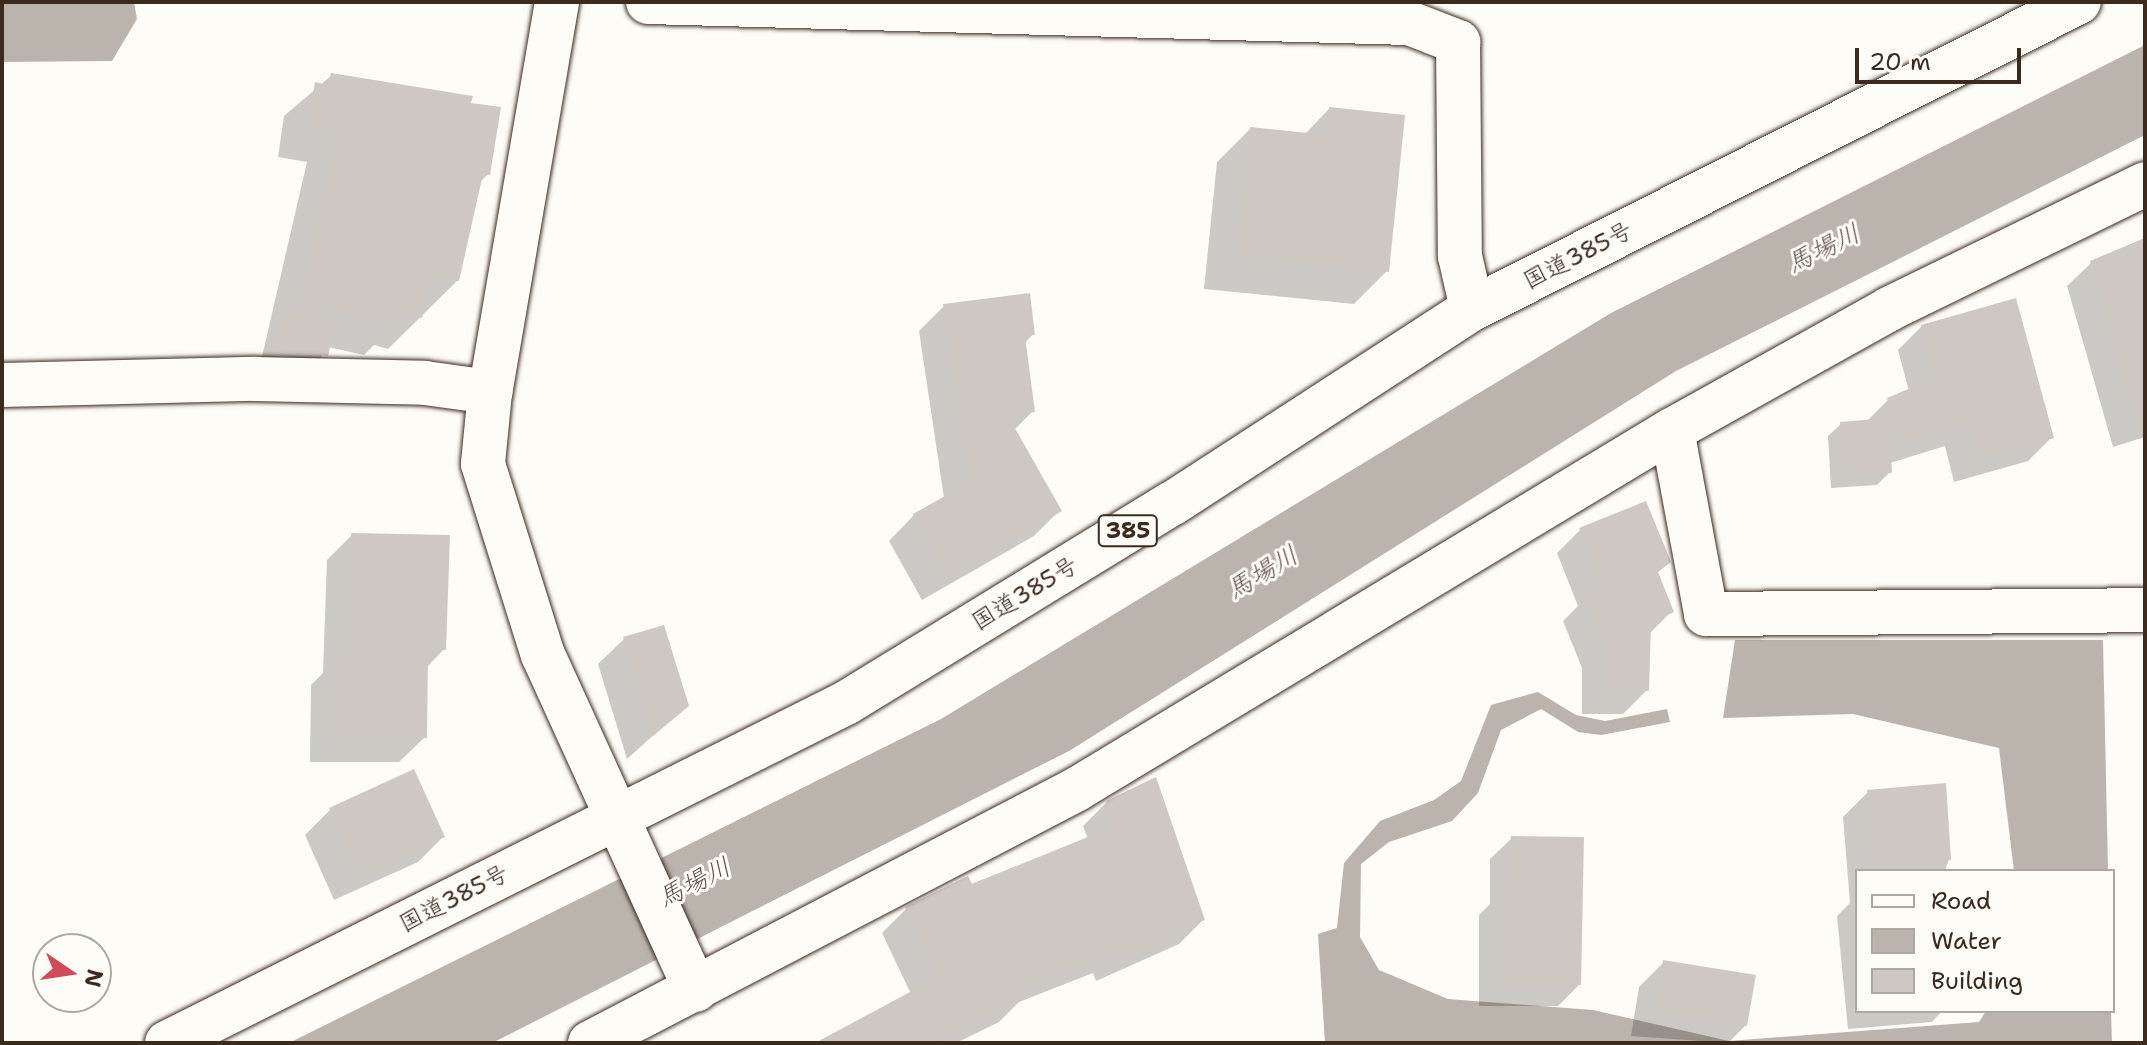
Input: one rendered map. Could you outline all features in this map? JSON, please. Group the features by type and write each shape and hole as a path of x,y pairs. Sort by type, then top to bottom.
{"main road":[{"path":"557,2 490,392 483,464 543,655 691,980"},
{"path":"648,2 1409,23 1458,42 1460,256 1472,309"},
{"name":"国道385号","path":"167,1043 625,836 1173,503 1472,309 2079,2"},
{"path":"590,1043 691,980 1077,789 1672,430 1889,309 2145,184"},
{"path":"2,385 255,379 425,383 490,392"},
{"path":"1672,430 1706,614 2145,610"}],"water":[{"path":"2,2 134,2 137,19 112,61 2,62"},
{"name":"馬場川","path":"2145,45 2145,135 1676,371 1069,751 492,1043 289,1043 941,719 1611,313"},
{"path":"1735,640 2103,640 2108,869 2014,869 1999,748 1853,714 1723,718"},
{"path":"1538,692 1576,715 1605,721 1667,709 1670,722 1601,735 1578,732 1541,709 1501,730 1478,793 1452,821 1389,842 1361,864 1360,937 1379,970 1448,999 1593,1010 1729,1041 1979,1022 1985,1013 2111,1013 2112,1043 1325,1043 1318,934 1337,928 1344,863 1380,821 1434,800 1461,781 1491,705"}],"building":[{"path":"331,73 473,96 471,103 501,107 490,175 483,174 459,281 431,275 422,318 399,313 397,324 299,303 337,131 308,126 315,82 328,85"},
{"path":"1329,107 1405,115 1389,272 1237,256 1250,127 1326,135"},
{"path":"2145,238 2145,408 2132,410 2090,261"},
{"path":"1030,293 1035,335 1025,336 1035,412 1008,416 1062,511 947,577 913,514 970,482 943,304"},
{"path":"2016,298 2054,438 1977,459 1969,424 1905,443 1887,398 1935,378 1921,325"},
{"path":"281,307 336,319 328,356 273,349"},
{"path":"1889,418 1892,473 1843,476 1840,422"},
{"path":"1646,501 1671,562 1658,572 1674,612 1651,622 1649,691 1605,691 1605,644 1585,596 1604,588 1579,528"},
{"path":"351,533 450,535 446,650 428,650 427,738 334,737 336,657 347,658"},
{"path":"664,625 689,706 653,736 623,637"},
{"path":"414,769 445,837 360,876 329,808"},
{"path":"1156,777 1205,920 1166,934 1168,941 1120,958 1117,950 1021,988 1026,998 934,1043 815,1043 938,977 905,907 968,876 972,884 1115,826 1106,801"},
{"path":"1946,783 1951,860 1873,866 1867,790"},
{"path":"1511,836 1584,837 1581,985 1499,985 1500,892 1511,892"},
{"path":"1663,960 1756,975 1747,1026 1655,1011"}]}
